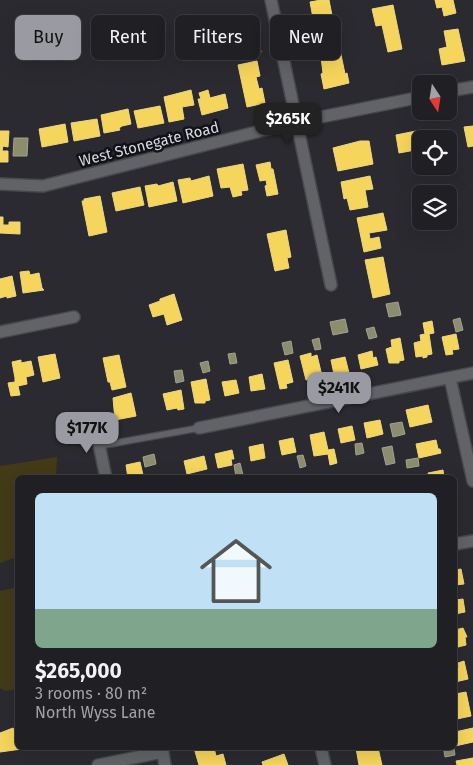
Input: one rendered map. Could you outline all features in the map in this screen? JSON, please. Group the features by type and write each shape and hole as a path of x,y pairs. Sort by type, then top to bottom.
{"street":[{"path":"271,0 331,285"},
{"path":"458,89 473,86"},
{"name":"West Stonegate Road","path":"0,184 43,186 296,122 412,99"},
{"path":"0,332 74,316"},
{"path":"199,428 473,373"},
{"path":"450,378 473,481"},
{"path":"95,425 105,475"},
{"path":"457,544 473,541"},
{"path":"98,765 162,750 165,765"},
{"path":"322,750 325,765"}],"lane":[{"path":"99,446 199,428"}],"shaded area":[{"path":"57,457 56,475 15,475 15,558 0,563 0,466"},
{"path":"15,587 15,689 5,691 0,688 0,591"}],"building: Homes":[{"path":"329,0 332,15 312,15 310,2"},
{"path":"435,0 453,0 456,13 444,16 442,7 437,8"},
{"path":"393,5 402,49 388,52 382,25 376,26 372,9"},
{"path":"458,29 465,61 442,65 439,49 447,47 444,31"},
{"path":"341,55 349,83 324,89 321,74 323,73 321,60 341,60"},
{"path":"257,61 260,76 256,77 259,89 262,88 265,103 247,107 238,65"},
{"path":"191,90 194,105 182,107 184,119 169,122 164,97"},
{"path":"208,90 210,98 225,94 228,108 202,115 198,99 201,99 199,93"},
{"path":"160,106 164,123 138,128 134,111"},
{"path":"128,109 131,124 122,126 119,128 120,130 104,133 101,115"},
{"path":"97,119 100,136 74,141 71,123"},
{"path":"65,124 68,142 42,147 39,129"},
{"path":"473,126 473,146 468,147 464,127"},
{"path":"0,131 9,131 8,147 3,146 2,151 8,151 8,162 0,162"},
{"path":"412,132 412,151 399,153 396,135"},
{"path":"360,141 369,141 373,164 338,171 333,148"},
{"path":"270,162 278,194 267,196 266,180 260,181 256,165"},
{"path":"243,164 248,190 241,191 242,195 233,197 230,187 221,188 217,169"},
{"path":"209,176 213,196 183,203 178,180 190,178 191,181"},
{"path":"370,176 373,189 365,190 368,207 350,210 347,198 344,199 341,182"},
{"path":"173,182 177,201 149,207 145,186 157,184 158,186"},
{"path":"140,187 144,205 116,211 112,193"},
{"path":"100,196 107,232 89,236 82,201"},
{"path":"383,213 387,230 369,233 370,239 379,237 381,248 364,252 357,218"},
{"path":"0,217 3,217 3,225 9,225 9,222 20,222 20,234 0,233"},
{"path":"286,230 291,257 287,258 289,268 275,271 267,234"},
{"path":"383,257 390,294 373,298 365,260"},
{"path":"29,271 30,275 39,273 44,290 23,293 20,272"},
{"path":"12,276 16,296 0,298 0,279"},
{"path":"174,294 182,320 167,325 164,314 153,317 149,305"},
{"path":"432,321 434,333 429,334 432,354 423,358 423,356 416,357 414,343 421,341 420,335 425,334 423,323"},
{"path":"456,334 459,349 452,350 453,354 446,355 442,337"},
{"path":"400,338 404,360 399,361 399,363 389,363 386,349 392,347 391,340"},
{"path":"372,351 373,358 376,357 378,365 361,369 358,355"},
{"path":"311,353 311,357 317,355 322,376 311,381 311,379 306,380 300,356"},
{"path":"55,354 60,378 43,382 38,357"},
{"path":"119,355 126,387 112,390 110,382 108,382 103,358"},
{"path":"345,357 349,373 334,374 331,360"},
{"path":"21,360 21,363 31,361 34,375 26,377 27,384 18,386 20,395 11,396 8,383 15,382 12,362"},
{"path":"288,360 293,382 286,384 287,388 280,389 274,363"},
{"path":"262,374 265,389 251,391 249,377"},
{"path":"206,379 210,400 205,401 205,403 195,403 191,382"},
{"path":"236,380 239,393 225,396 222,382"},
{"path":"181,390 184,409 167,410 163,394"},
{"path":"131,393 136,416 115,420 113,398"},
{"path":"428,405 432,422 410,427 406,410"},
{"path":"380,420 383,434 367,438 364,423"},
{"path":"352,426 355,440 341,443 338,429"},
{"path":"324,432 328,450 334,449 337,463 330,465 328,454 314,456 310,435"},
{"path":"293,438 296,452 282,455 279,441"},
{"path":"436,440 441,453 419,458 416,444"},
{"path":"263,444 265,458 251,461 249,447"},
{"path":"232,450 234,459 231,459 232,465 218,468 215,454"},
{"path":"204,456 207,469 187,474 184,461"},
{"path":"140,462 143,475 128,475 126,465"},
{"path":"443,470 444,475 428,475 428,473"},
{"path":"461,569 464,584 457,585 457,570"},
{"path":"463,599 465,612 457,614 457,600"},
{"path":"463,628 467,637 465,637 466,645 458,647 457,630"},
{"path":"464,661 468,679 457,682 458,663"},
{"path":"466,692 471,716 457,719 457,694"},
{"path":"13,728 15,730 15,750 0,752 0,733"},
{"path":"473,728 473,742 457,746 457,732"},
{"path":"195,750 214,750 216,756 223,754 226,765 199,765"},
{"path":"356,750 378,750 382,765 359,765"},
{"path":"284,754 288,765 263,765 262,762"},
{"path":"473,758 473,765 457,765 456,761"}],"building: Industry":[{"path":"14,138 28,138 27,156 13,156"},
{"path":"398,302 401,315 389,317 386,304"},
{"path":"460,318 463,330 456,332 453,320"},
{"path":"345,319 348,332 333,335 330,322"},
{"path":"374,327 377,337 369,339 366,329"},
{"path":"319,338 321,349 315,350 312,340"},
{"path":"291,341 293,353 285,355 282,343"},
{"path":"235,353 237,363 230,364 228,354"},
{"path":"208,361 210,371 203,373 200,363"},
{"path":"182,370 184,381 176,383 174,371"},
{"path":"402,422 405,434 393,437 390,424"},
{"path":"362,443 364,453 356,455 355,444"},
{"path":"392,446 395,463 386,465 382,448"},
{"path":"154,454 156,464 145,467 143,457"},
{"path":"303,455 306,466 300,468 297,456"},
{"path":"418,458 419,466 407,468 406,460"},
{"path":"240,463 243,475 236,475 234,465"},
{"path":"454,750 455,755 445,757 444,751"}]}
